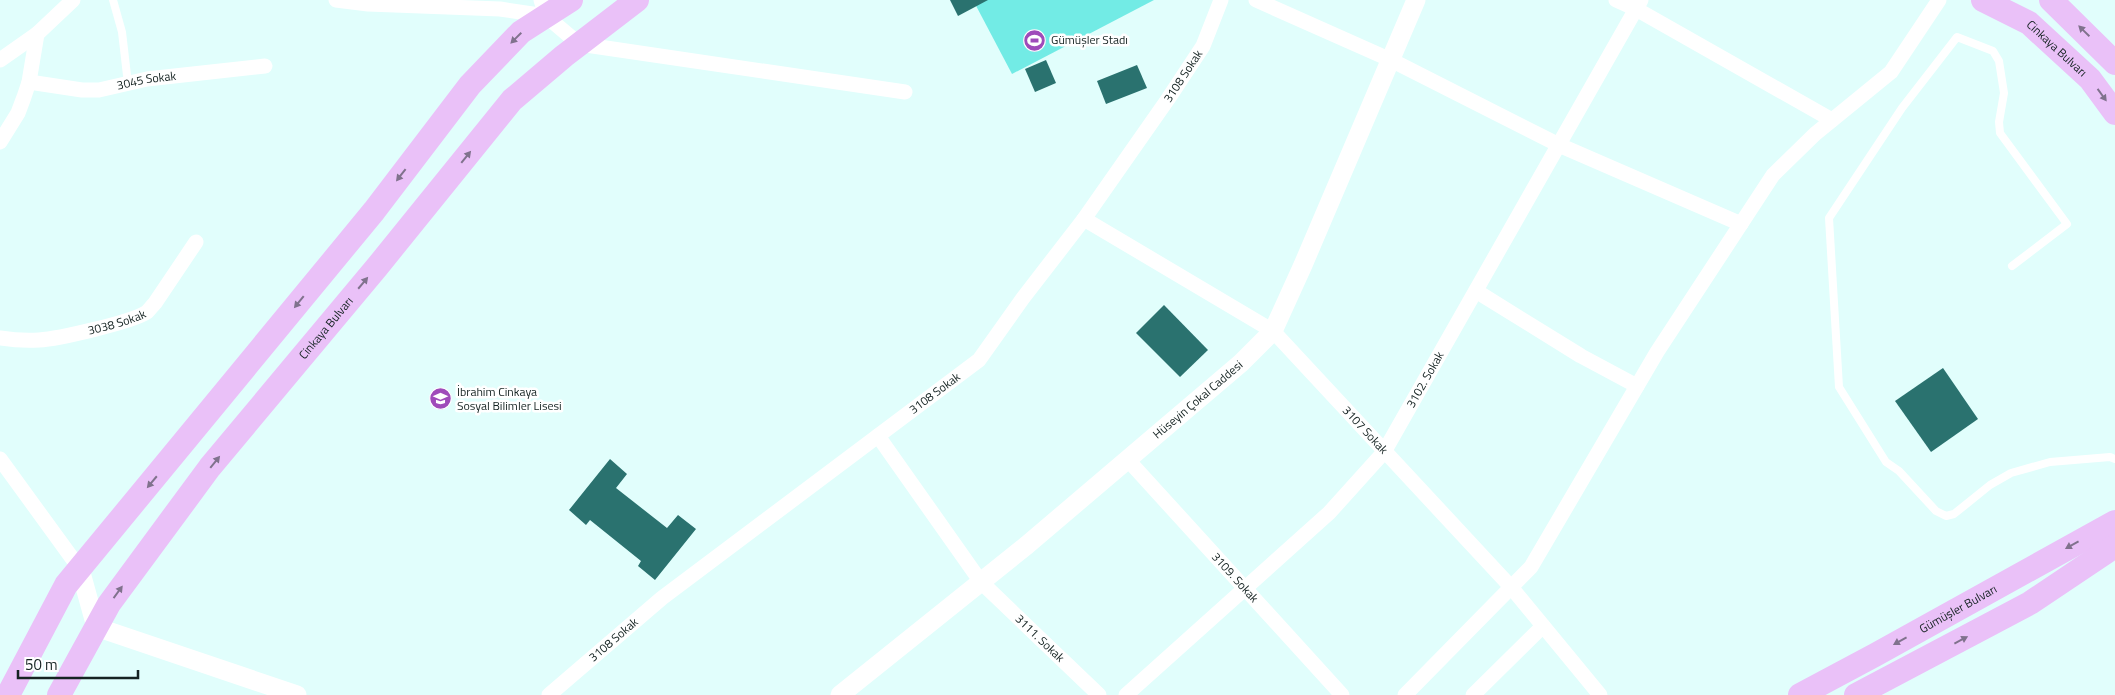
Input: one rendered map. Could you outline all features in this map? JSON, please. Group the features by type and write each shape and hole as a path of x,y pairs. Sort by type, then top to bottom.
{"main road":[{"path":"8,695 66,585 368,218 470,85 543,8 571,0"},
{"name":"Cinkaya Bulvarı","path":"59,695 109,604 210,467 377,267 512,100 579,44 637,0"},
{"name":"Cinkaya Bulvarı","path":"1983,0 2029,24 2090,80 2115,113"},
{"path":"2051,0 2115,63"},
{"name":"Gümüşler Bulvarı","path":"1800,695 2115,522"},
{"path":"1856,695 2030,603 2115,546"}],"street":[{"path":"0,60 37,34 73,0"},
{"path":"336,0 500,9 543,8 579,44 905,92"},
{"name":"3108 Sokak","path":"549,695 662,598 979,360 1022,298 1084,219 1203,46 1221,0"},
{"path":"1256,0 1390,60 1559,145 1741,224"},
{"name":"Hüseyin Çokal Caddesi","path":"840,695 981,582 1128,460 1242,363 1273,331 1416,0"},
{"path":"1616,0 1639,4 1832,120"},
{"path":"1406,695 1531,567 1657,352 1773,175 1832,120 1891,72 1939,0"},
{"name":"3102. Sokak","path":"1126,695 1329,513 1384,452 1639,4"},
{"path":"0,142 18,113 29,82 37,34"},
{"name":"3045 Sokak","path":"29,82 82,90 99,90 147,79 265,66"},
{"name":"3107 Sokak","path":"1084,219 1273,331 1511,587 1600,695"},
{"name":"3038 Sokak","path":"0,338 40,340 65,336 134,318 146,312 155,303 196,242"},
{"path":"1476,291 1581,356 1637,386"},
{"name":"3111. Sokak","path":"878,436 981,582 1100,695"},
{"path":"0,459 80,569 96,627 297,695"},
{"name":"3109. Sokak","path":"1128,460 1342,695"},
{"path":"1473,695 1544,626"}],"lane":[{"path":"113,0 122,32 128,84"},
{"path":"2012,266 2067,224 2000,132 1998,122 2004,88 1999,61 1993,52 1956,37 1902,108 1829,218 1839,387 1886,462 1899,471 1936,511 1946,516 1954,514 1990,486 2011,474 2050,462 2110,457 2115,459"}],"shaded area":[{"name":"Gümüşler Stadı","path":"973,0 1154,0 1012,74"}],"building":[{"path":"950,0 988,0 958,16"},
{"path":"1046,60 1056,83 1035,92 1025,69"},
{"path":"1137,65 1147,88 1106,104 1097,81"},
{"path":"1164,305 1208,350 1180,377 1136,333"},
{"path":"1943,368 1978,419 1931,452 1895,401"},
{"path":"610,459 627,474 616,488 667,528 678,515 696,529 655,580 638,566 641,561 590,520 586,525 569,510"}],"place":[{"name":"Gümüşler Stadı","path":"1035,40"},
{"name":"İbrahim Cinkaya Sosyal Bilimler Lisesi","path":"441,399"}]}
